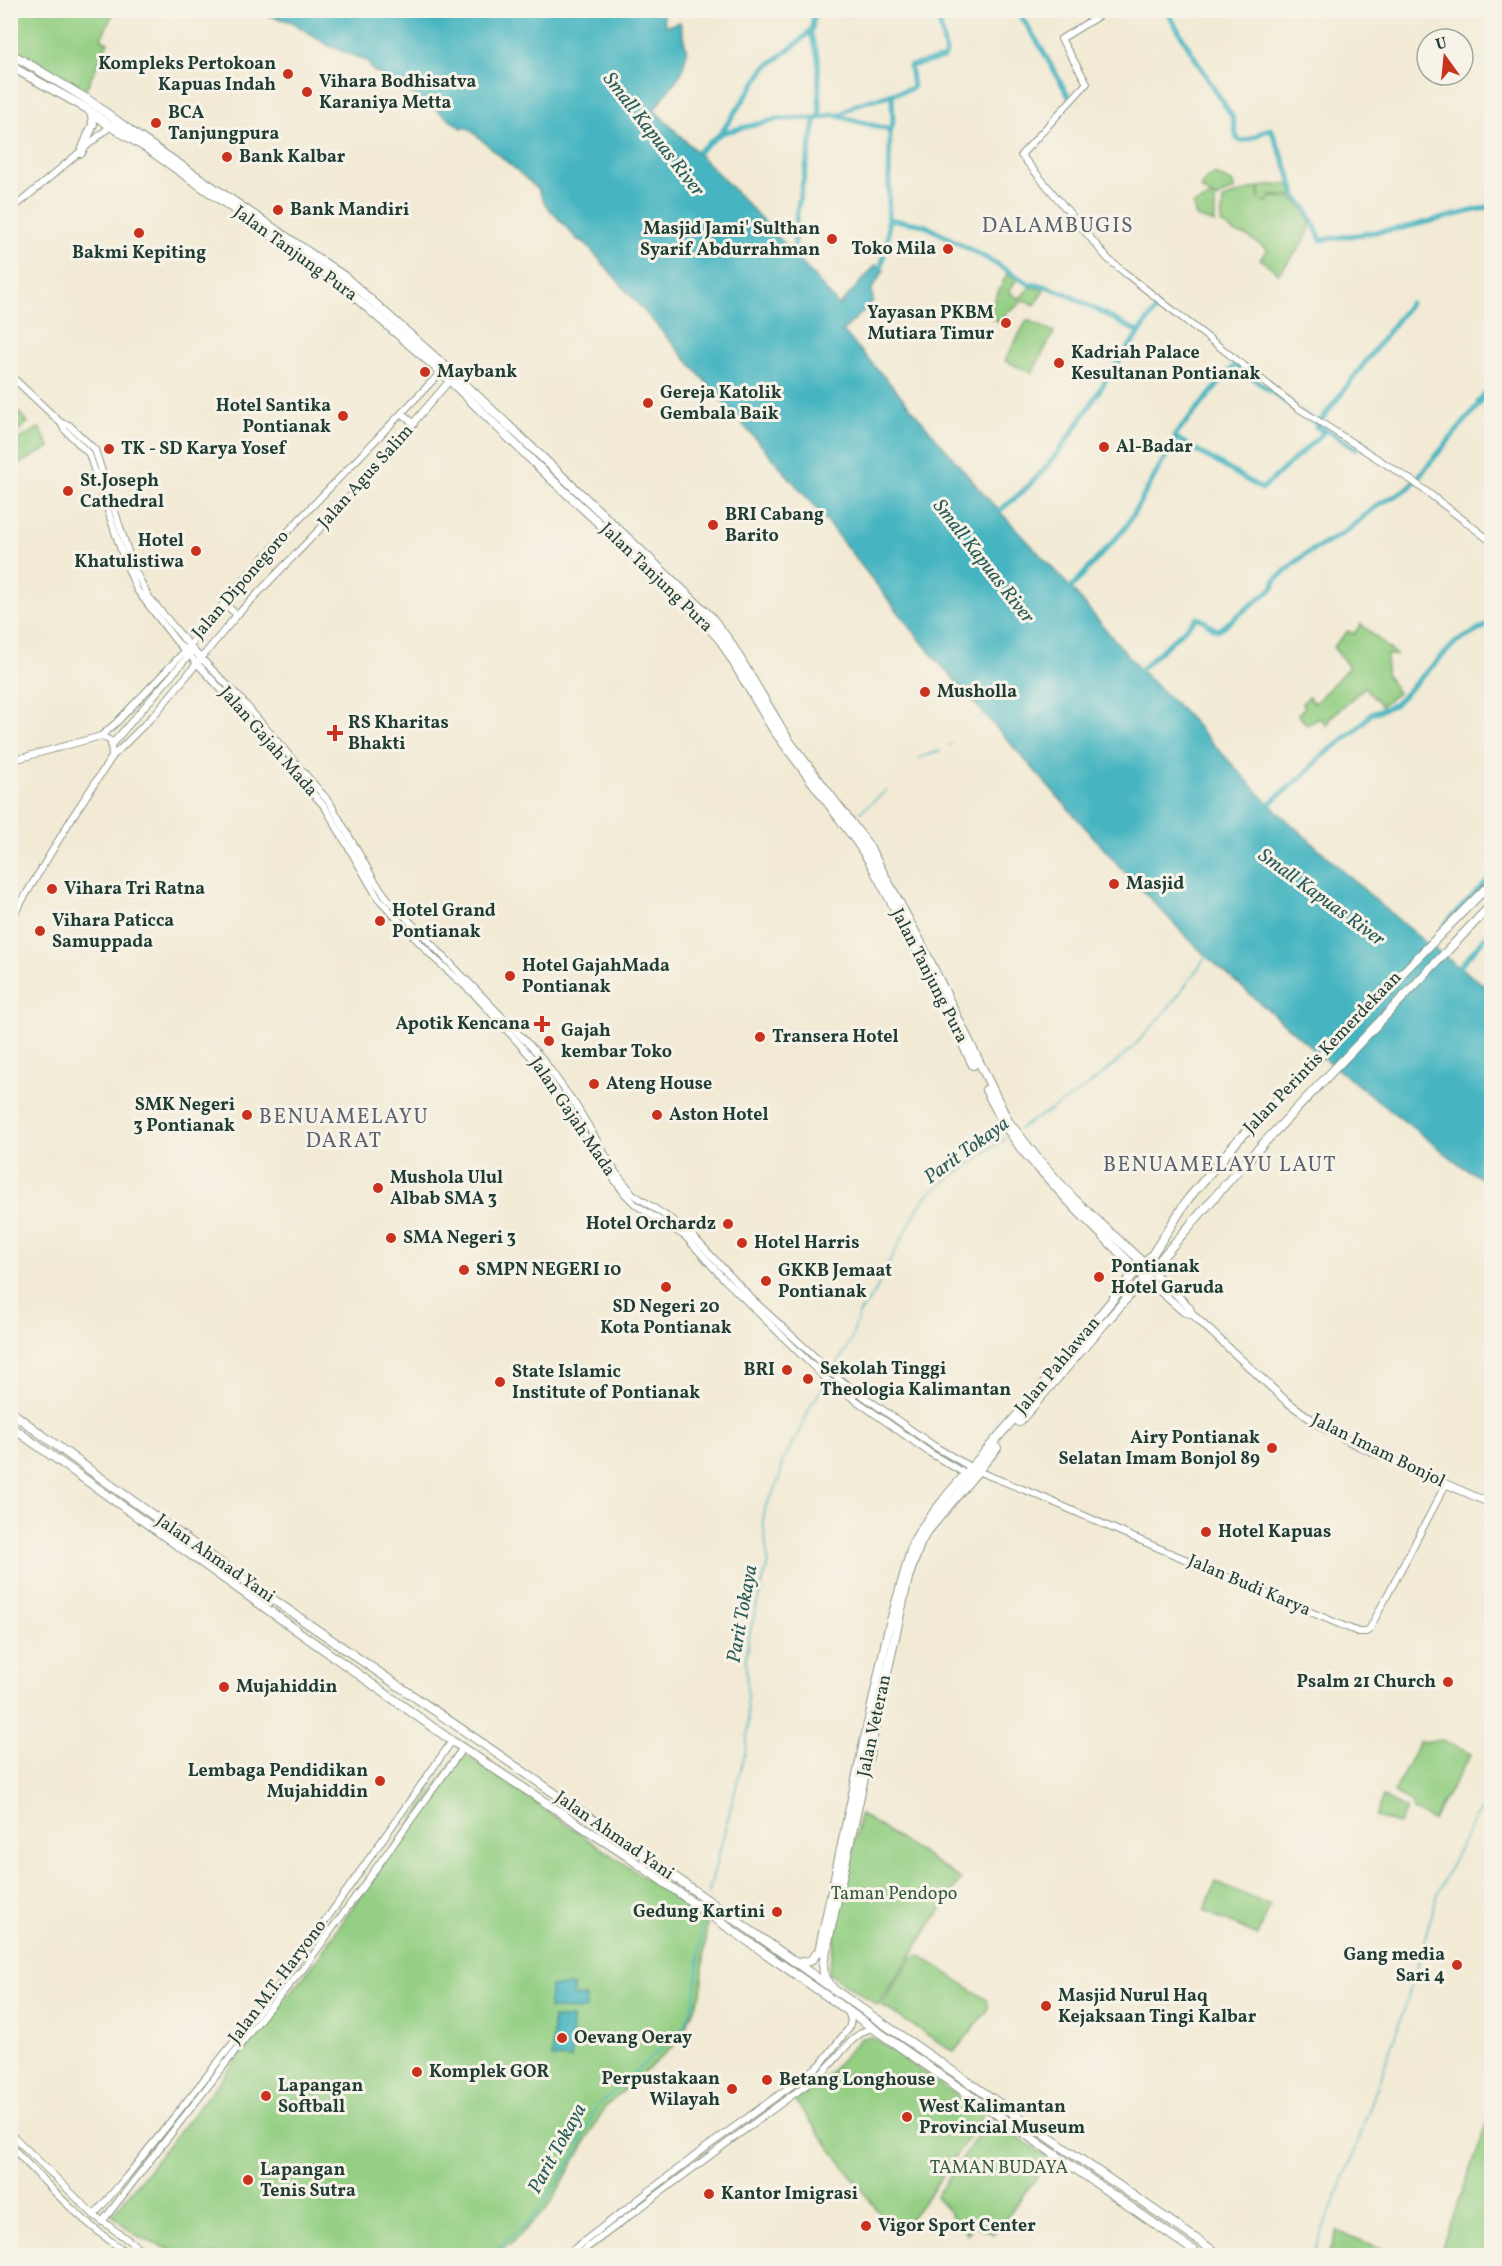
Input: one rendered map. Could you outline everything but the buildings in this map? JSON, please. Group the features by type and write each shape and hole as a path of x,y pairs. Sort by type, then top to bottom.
{"main road":[{"name":"Jalan Tanjung Pura","path":"10,53 90,101 114,124 324,272 369,308 452,377 548,476 619,536 698,615 733,659 773,729 816,781 858,842 1006,1123 1035,1161 1145,1278"},
{"name":"Jalan Tanjung Pura","path":"10,66 92,114 114,124"},
{"path":"81,153 93,124 92,114"},
{"name":"Jalan Perintis Kemerdekaan","path":"1144,1262 1152,1255 1188,1199 1238,1140 1491,882"},
{"name":"Jalan Perintis Kemerdekaan","path":"1152,1271 1240,1168 1491,904"},
{"name":"Jalan Tanjung Pura","path":"1035,1161 1152,1271"},
{"name":"Jalan Pahlawan","path":"971,1473 1144,1262"},
{"name":"Jalan Pahlawan","path":"971,1473 1152,1271"},
{"name":"Jalan Imam Bonjol","path":"1152,1271 1189,1307 1192,1314 1286,1401 1315,1422 1359,1446 1491,1504"},
{"name":"Jalan Imam Bonjol","path":"1145,1278 1185,1312 1192,1314"},
{"name":"Jalan Ahmad Yani","path":"10,1412 84,1467 299,1618 1221,2256"},
{"name":"Jalan Ahmad Yani","path":"10,1426 452,1741 698,1905 1201,2256"},
{"path":"78,1475 84,1467"},
{"name":"Jalan Veteran","path":"798,1963 810,1961 819,1952 832,1904 868,1740 888,1631 913,1543 921,1529 971,1473"},
{"path":"291,1628 299,1618"},
{"path":"538,1797 544,1787"},
{"name":"Jalan Veteran","path":"832,1904 823,1967 826,1979 833,1989"}],"street":[{"path":"1108,10 1061,39 1087,82 1021,155 1108,259 1318,422 1413,481 1491,542"},
{"path":"10,211 114,124"},
{"name":"Jalan Diponegoro","path":"10,761 101,736 116,723 189,651 294,525 403,414 443,369"},
{"name":"Jalan Gajah Mada","path":"10,375 61,423 69,425 95,450 137,577 148,596 189,651 330,803 350,843 390,906 489,1001 547,1069 616,1173 633,1194 687,1230 807,1354 830,1372 836,1382"},
{"name":"Jalan Agus Salim","path":"10,921 73,816 112,757 155,714 236,614 341,507 452,377"},
{"path":"403,414 413,424"},
{"path":"226,604 236,614"},
{"path":"112,744 189,651"},
{"path":"101,736 108,738 112,744 112,757"},
{"name":"Jalan Gajah Mada","path":"807,1354 825,1378 836,1382 971,1473"},
{"name":"Jalan Budi Karya","path":"971,1473 1035,1494 1363,1633 1370,1630 1446,1484"},
{"name":"Jalan M.T. Haryono","path":"94,2215 128,2176 285,1978 452,1741"},
{"path":"102,2222 269,2008 303,1969 463,1748"},
{"path":"565,2256 688,2161 820,2066 849,2028 851,2020 848,2010"},
{"path":"576,2256 705,2158 825,2072 858,2034 873,2028"},
{"path":"820,2066 825,2072"},
{"path":"10,2133 94,2215 150,2256"},
{"path":"10,2145 82,2216 132,2256"},
{"path":"23,2158 29,2152"}],"green space":[{"path":"11,10 114,11 101,39 108,42 86,89 11,47"},
{"path":"1214,174 1232,182 1235,190 1221,195 1218,199 1201,189 1205,180"},
{"path":"1289,183 1294,196 1271,196 1267,201 1262,202 1267,202 1271,197 1293,198 1306,215 1310,226 1302,244 1279,273 1260,259 1268,250 1221,223 1223,199 1258,187 1259,200 1260,187"},
{"path":"1212,196 1215,203 1215,223 1196,217 1193,205"},
{"path":"1007,274 1017,279 1009,291 1019,299 1030,287 1044,289 1035,305 1024,300 1012,310 1008,310 1001,323 987,315"},
{"path":"1027,320 1054,332 1032,373 1005,361"},
{"path":"11,405 28,422 11,438"},
{"path":"39,428 50,447 18,465 11,452 11,444"},
{"path":"1361,624 1396,655 1387,655 1386,674 1398,693 1381,706 1365,687 1330,718 1327,726 1320,718 1307,725 1298,714 1305,707 1302,703 1309,697 1315,703 1349,667 1333,647 1348,631 1354,634"},
{"path":"1442,1740 1471,1754 1433,1820 1413,1811 1412,1803 1394,1793 1419,1742"},
{"path":"460,1751 707,1921 701,1994 679,2041 605,2107 549,2206 512,2243 493,2255 184,2255 138,2237 112,2215 313,1965"},
{"path":"1383,1797 1406,1809 1399,1824 1375,1817"},
{"name":"Taman Pendopo","path":"860,1814 961,1879 878,2005 828,1973"},
{"path":"1216,1882 1270,1906 1258,1935 1204,1911"},
{"path":"920,1955 988,2001 988,2010 954,2052 881,2005 912,1957"},
{"path":"872,2037 984,2114 934,2188 897,2236 795,2101 820,2083 861,2038"},
{"path":"1491,2114 1491,2255 1439,2255"},
{"name":"TAMAN BUDAYA","path":"989,2119 1051,2158 994,2234 974,2225 967,2234 936,2196"},
{"path":"1337,2231 1395,2254 1395,2255 1328,2255"}],"water":[{"name":"Small Kapuas River","path":"661,10 666,26 680,22 687,52 682,72 654,110 749,206 839,306 876,265 884,270 872,289 873,301 843,331 979,489 1071,588 1140,670 1178,706 1269,804 1426,943 1491,990 1491,1185 1463,1167 1327,1061 1206,956 1180,930 1121,868 933,656 815,507 584,242 578,240 545,204 538,189 468,128 461,128 433,107 372,70 367,61 329,46 292,22 259,13 234,14 227,11"},
{"name":"Oevang Oeray","path":"550,1986 573,1986 573,1996 586,1997 586,2010 549,2009"},
{"name":"Oevang Oeray","path":"553,2018 572,2018 571,2059 552,2058"}],"waterway":[{"path":"721,133 765,68 812,29 814,10"},
{"path":"699,151 721,133 778,119 820,118 834,114 838,116 857,104 910,89 913,87 910,66 944,58 946,54 937,10"},
{"path":"1017,10 1069,97"},
{"path":"1166,10 1232,116 1237,139 1250,139 1271,129 1296,196 1306,208 1321,240 1403,228 1492,206"},
{"path":"810,31 818,57 820,118"},
{"path":"890,133 893,122 892,95"},
{"path":"838,116 887,129 890,133 888,236 881,268"},
{"path":"794,252 797,211 816,118"},
{"path":"889,219 924,225 1029,284 1045,286 1067,294 1140,333"},
{"path":"1071,588 1126,527 1176,438 1262,489 1324,432 1316,427 1410,303"},
{"path":"1000,510 1036,479 1064,445 1114,368 1157,308"},
{"path":"1176,438 1175,435 1235,365 1284,401"},
{"path":"1478,402 1492,384"},
{"path":"1140,670 1197,618 1219,630 1273,588 1276,579 1306,554 1344,533 1378,505 1409,488 1482,401"},
{"path":"1301,413 1356,449"},
{"path":"1269,804 1303,776 1321,757 1357,729 1371,714 1394,705 1455,643 1492,621"},
{"path":"979,719 982,716"},
{"path":"919,758 940,751"},
{"path":"860,812 887,790"},
{"path":"1445,924 1492,876"},
{"path":"1460,966 1492,930"},
{"name":"Parit Tokaya","path":"1019,1129 1081,1091 1122,1057 1167,1009 1206,956"},
{"name":"Parit Tokaya","path":"833,1372 851,1340 859,1314 876,1291 882,1275 921,1203 929,1193 1008,1136"},
{"name":"Parit Tokaya","path":"708,1895 746,1749 748,1728 746,1658 748,1639 768,1562 763,1520 766,1505 775,1490 782,1462 811,1405 826,1383"},
{"path":"1312,2256 1353,2156 1406,2004 1438,1893 1455,1856 1492,1788"},
{"name":"Parit Tokaya","path":"487,2256 530,2221 541,2207 574,2157 596,2107 670,2041 686,2023 695,1998 703,1914"}],"place":[{"name":"Kompleks Pertokoan Kapuas Indah","path":"288,74"},
{"name":"Vihara Bodhisatva Karaniya Metta","path":"307,92"},
{"name":"BCA Tanjungpura","path":"156,123"},
{"name":"Bank Kalbar","path":"227,157"},
{"name":"Bank Mandiri","path":"278,210"},
{"name":"Bakmi Kepiting","path":"139,233"},
{"name":"Masjid Jami' Sulthan Syarif Abdurrahman","path":"832,239"},
{"name":"Toko Mila","path":"948,249"},
{"name":"Yayasan PKBM Mutiara Timur","path":"1006,323"},
{"name":"Kadriah Palace Kesultanan Pontianak","path":"1059,363"},
{"name":"Maybank","path":"425,372"},
{"name":"Gereja Katolik Gembala Baik","path":"648,403"},
{"name":"Hotel Santika Pontianak","path":"343,416"},
{"name":"Al-Badar","path":"1104,447"},
{"name":"TK - SD Karya Yosef","path":"109,449"},
{"name":"St.Joseph Cathedral","path":"68,491"},
{"name":"BRI Cabang Barito","path":"713,525"},
{"name":"Hotel Khatulistiwa","path":"196,551"},
{"name":"Musholla","path":"925,692"},
{"name":"RS Kharitas Bhakti","path":"335,733"},
{"name":"Masjid","path":"1114,884"},
{"name":"Vihara Tri Ratna","path":"52,889"},
{"name":"Hotel Grand Pontianak","path":"380,921"},
{"name":"Vihara Paticca Samuppada","path":"40,931"},
{"name":"Hotel GajahMada Pontianak","path":"510,976"},
{"name":"Apotik Kencana","path":"542,1024"},
{"name":"Transera Hotel","path":"760,1037"},
{"name":"Gajah kembar Toko","path":"549,1041"},
{"name":"Ateng House","path":"594,1084"},
{"name":"SMK Negeri 3 Pontianak","path":"247,1115"},
{"name":"Aston Hotel","path":"657,1115"},
{"name":"Mushola Ulul Albab SMA 3","path":"378,1188"},
{"name":"Hotel Orchardz","path":"728,1224"},
{"name":"SMA Negeri 3","path":"391,1238"},
{"name":"Hotel Harris","path":"742,1243"},
{"name":"SMPN NEGERI 10","path":"464,1270"},
{"name":"Pontianak Hotel Garuda","path":"1099,1277"},
{"name":"GKKB Jemaat Pontianak","path":"766,1281"},
{"name":"SD Negeri 20 Kota Pontianak","path":"666,1287"},
{"name":"BRI","path":"787,1370"},
{"name":"Sekolah Tinggi Theologia Kalimantan","path":"808,1379"},
{"name":"State Islamic Institute of Pontianak","path":"500,1382"},
{"name":"Airy Pontianak Selatan Imam Bonjol 89","path":"1272,1448"},
{"name":"Hotel Kapuas","path":"1206,1532"},
{"name":"Psalm 21 Church","path":"1448,1682"},
{"name":"Mujahiddin","path":"224,1687"},
{"name":"Lembaga Pendidikan Mujahiddin","path":"380,1781"},
{"name":"Gedung Kartini","path":"777,1912"},
{"name":"Gang media Sari 4","path":"1457,1965"},
{"name":"Masjid Nurul Haq Kejaksaan Tingi Kalbar","path":"1046,2006"},
{"name":"Oevang Oeray","path":"562,2038"},
{"name":"Komplek GOR","path":"417,2072"},
{"name":"Betang Longhouse","path":"767,2080"},
{"name":"Perpustakaan Wilayah","path":"732,2089"},
{"name":"Lapangan Softball","path":"266,2096"},
{"name":"West Kalimantan Provincial Museum","path":"907,2117"},
{"name":"Lapangan Tenis Sutra","path":"248,2180"},
{"name":"Kantor Imigrasi","path":"709,2194"},
{"name":"Vigor Sport Center","path":"866,2226"}],"district":[{"name":"DALAMBUGIS","path":"1058,226"},
{"name":"BENUAMELAYU DARAT","path":"344,1129"},
{"name":"BENUAMELAYU LAUT","path":"1220,1165"}]}
